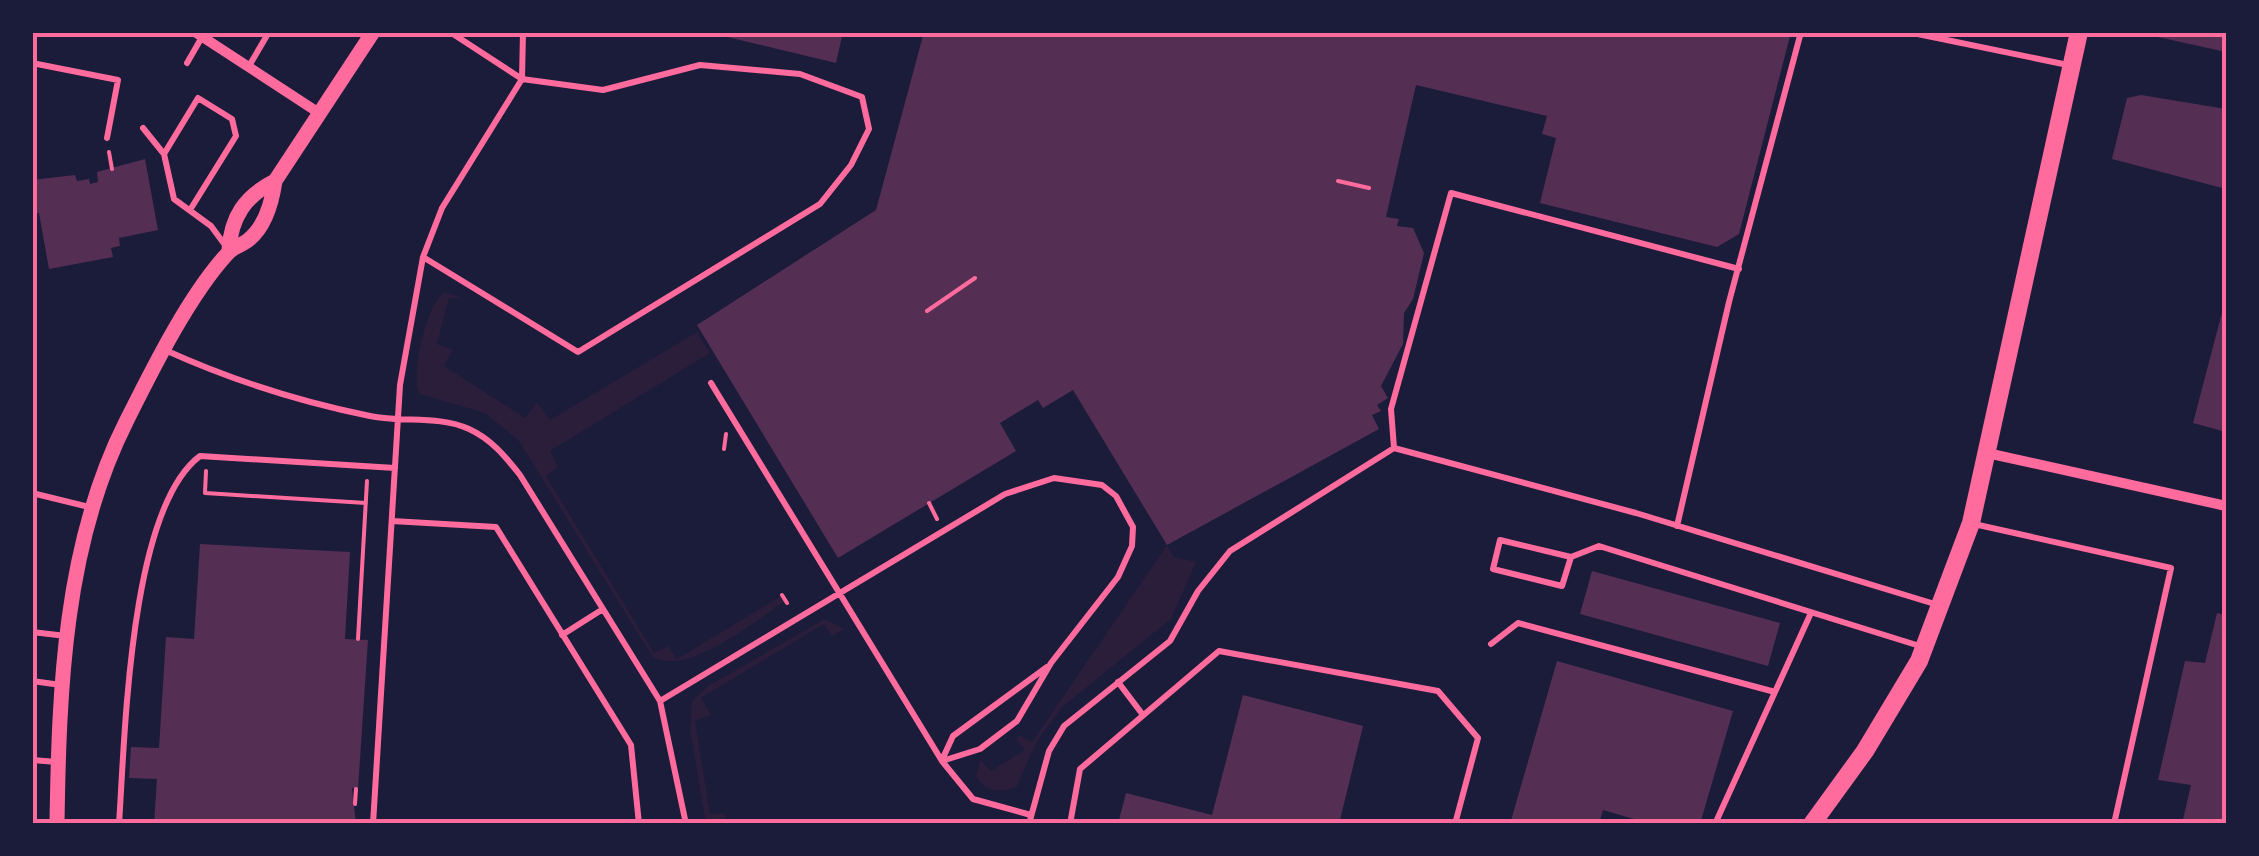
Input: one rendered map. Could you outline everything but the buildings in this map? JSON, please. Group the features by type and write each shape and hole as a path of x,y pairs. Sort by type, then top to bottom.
{"main road":[{"path":"1812,824 1895,705 1925,648 1971,524 2079,32"}],"street":[{"path":"229,250 230,226 253,192 274,181 373,32"},
{"path":"199,35 319,113"},
{"path":"56,824 62,685 94,508 124,426 164,350 229,250 256,231 272,206 274,181"},
{"path":"1986,453 2226,506"}],"lane":[{"path":"248,68 269,32"},
{"path":"424,256 578,352 820,204 851,165 869,129 862,97 800,74 700,66 603,90 522,79 450,32"},
{"path":"374,824 398,418 424,256 442,208 522,79 522,32"},
{"path":"1678,526 1738,269 1800,32"},
{"path":"1908,32 2072,66"},
{"path":"187,63 199,35"},
{"path":"32,63 118,80 107,138"},
{"path":"164,154 198,98 232,119 236,136 190,210"},
{"path":"144,128 164,154 174,199 211,226 229,250"},
{"path":"1394,448 1391,409 1451,192 1738,269"},
{"path":"164,350 216,373 372,417 468,428 497,447 520,475 660,702 686,824"},
{"path":"711,383 835,592 942,761 973,799 1030,819 1049,751 1064,726 1170,641 1198,591 1230,551 1394,448 1906,592 1942,607"},
{"path":"120,824 128,682 150,558 175,481 186,467 207,457 395,468"},
{"path":"660,702 835,592 1005,494 1054,478 1102,484 1121,504 1132,527 1132,546 1118,577 1051,663 1016,722 980,749 942,761"},
{"path":"32,493 94,508"},
{"path":"392,521 496,528 630,745 639,824"},
{"path":"1971,524 2172,568 2114,824"},
{"path":"1571,556 1562,586 1493,569 1500,540 1571,556 1599,546 1925,648"},
{"path":"562,635 602,609"},
{"path":"1714,824 1810,615"},
{"path":"1491,644 1518,623 1775,692"},
{"path":"32,632 68,636"},
{"path":"1070,824 1080,769 1219,651 1438,691 1478,738 1455,824"},
{"path":"942,761 954,736 1051,663"},
{"path":"32,681 62,685"},
{"path":"1118,682 1143,716"},
{"path":"32,760 58,762"}],"path":[{"path":"107,138 112,169"},
{"path":"1338,181 1368,188"},
{"path":"927,310 975,278"},
{"path":"724,449 726,434"},
{"path":"207,457 205,493 366,502"},
{"path":"358,639 368,478"},
{"path":"930,503 937,518"},
{"path":"782,596 787,604"},
{"path":"354,804 356,788"}],"shaded area":[{"path":"445,292 462,298 449,298 437,344 453,350 444,366 525,418 537,402 550,420 697,332 710,353 550,451 558,467 546,476 654,653 668,646 677,659 781,596 784,602 700,654 682,660 666,661 652,656 519,441 485,413 419,394 417,371 426,323"},
{"path":"1167,545 1174,557 1196,562 1171,619 1062,707 1037,741 1017,786 1000,791 984,785 976,776 980,760 991,771 1025,750 1016,740 1019,735 1032,742"},
{"path":"825,619 844,629 832,636 824,624 701,698 711,715 695,721 710,814 724,813 726,817 721,823 706,823 690,729 692,701 708,686"}]}
